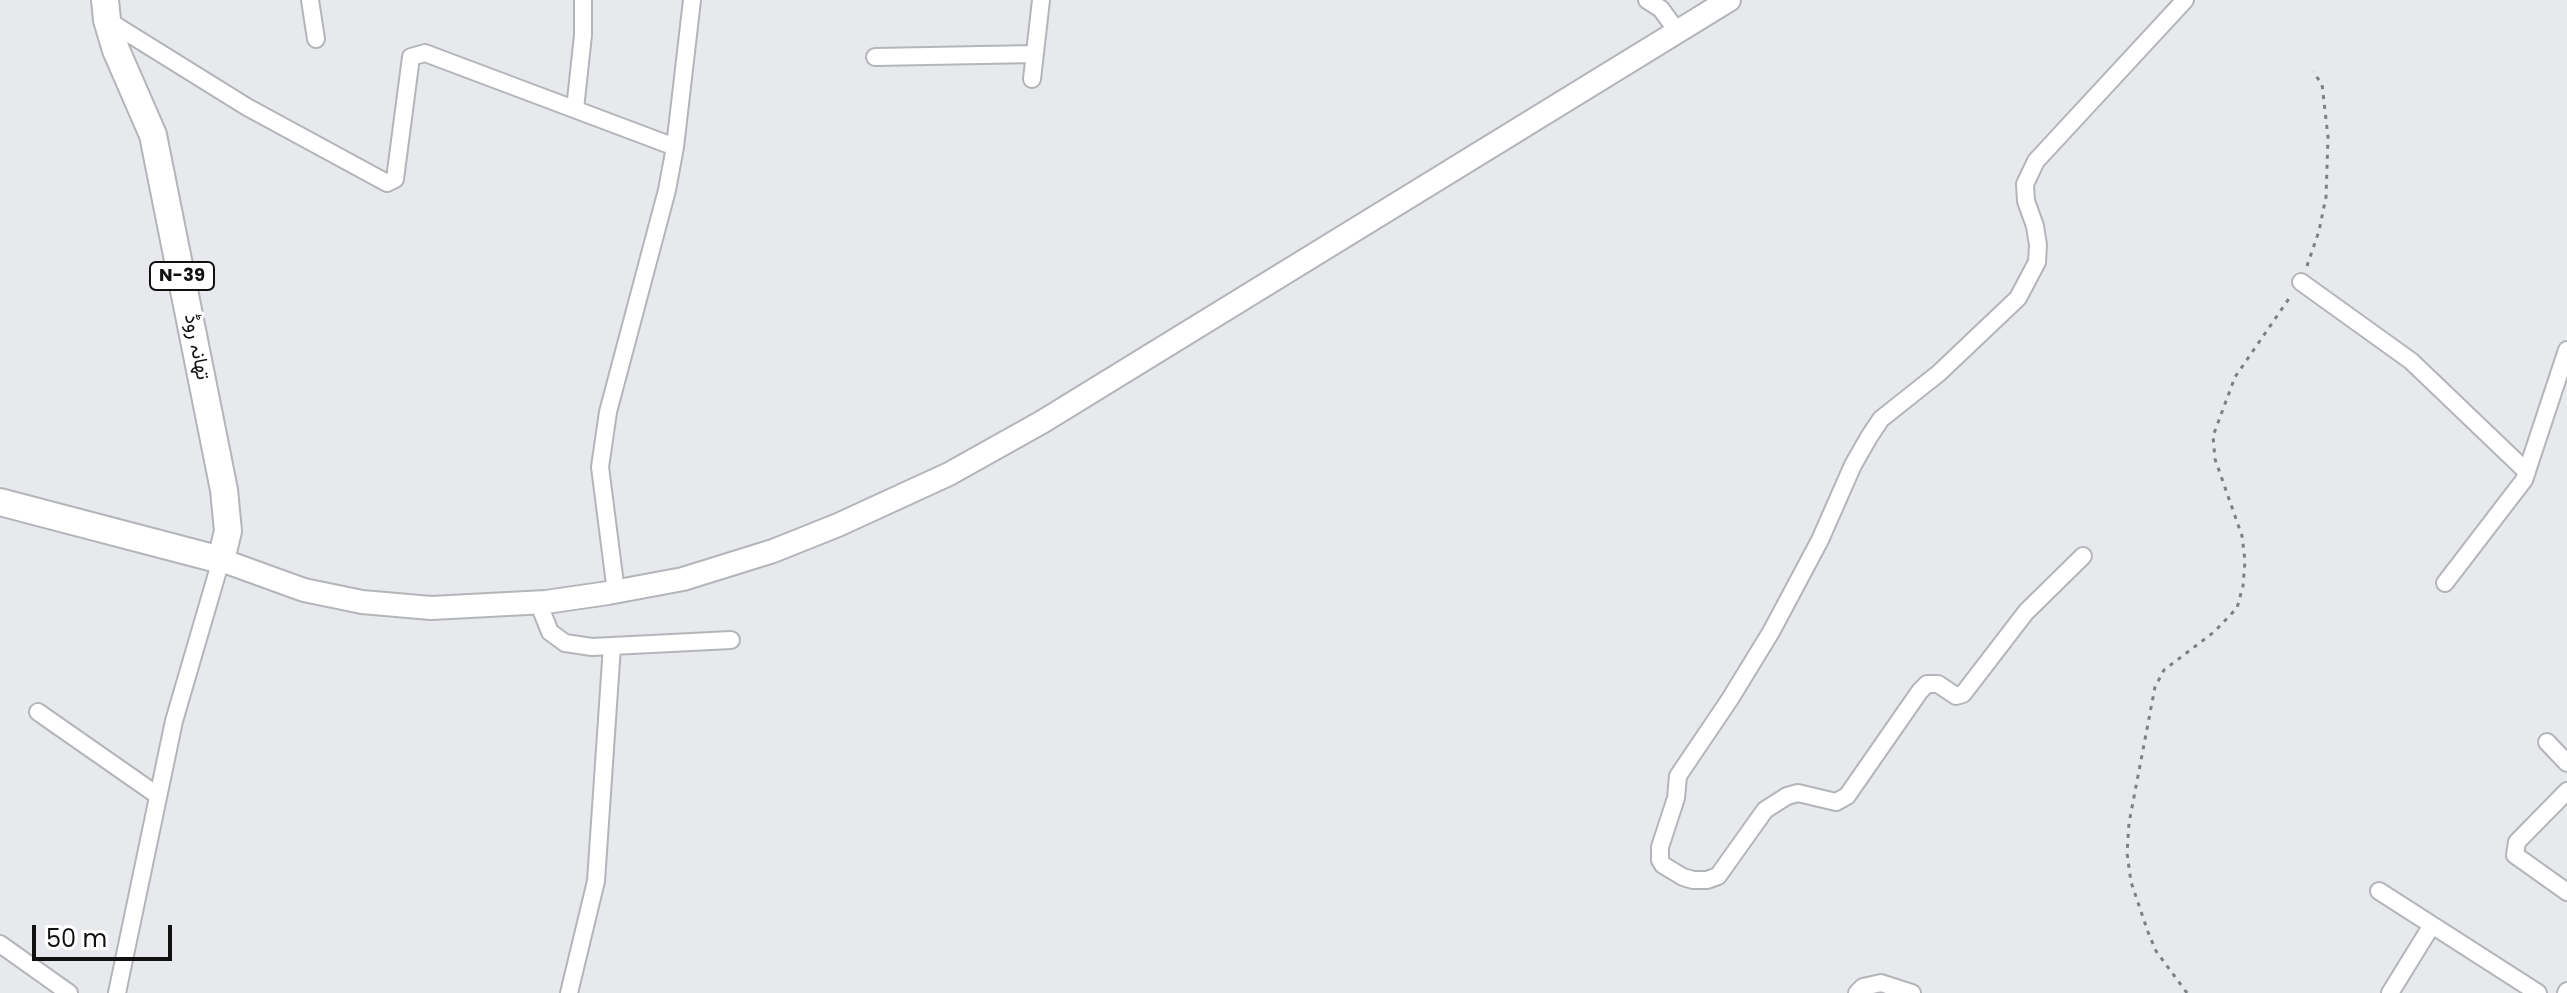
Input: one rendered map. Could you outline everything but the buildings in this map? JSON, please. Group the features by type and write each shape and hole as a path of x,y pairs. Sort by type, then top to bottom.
{"highway":[{"name":"تھانہ روڈ","path":"106,10 116,50 153,135 224,490 228,531 221,560"},
{"path":"0,502 221,560"}],"main road":[{"path":"221,560 304,590 362,602 431,608 538,602 616,592 683,579 773,551 949,474 1056,414 1729,0"}],"street":[{"path":"310,0 316,39"},
{"path":"575,109 583,35 583,0"},
{"path":"616,592 600,467 608,412 667,190 692,0"},
{"path":"1032,79 1041,0"},
{"path":"1647,0 1661,9 1677,31"},
{"path":"2083,556 2026,612 1963,694 1956,696 1938,684 1927,684 1920,691 1847,796 1836,802 1798,793 1787,796 1756,820 1718,876 1693,880 1663,865 1660,847 1676,798 1678,776 1771,632 1820,540 1853,465 1869,437 1881,419 1939,373 2018,298 2037,262 2038,245 2026,201 2025,184 2036,161 2185,0"},
{"path":"106,10 247,107 387,183 395,179 411,57 425,53 675,147"},
{"path":"875,57 1035,54"},
{"path":"2301,282 2411,361 2527,472"},
{"path":"2445,583 2524,480 2567,350"},
{"path":"117,993 174,721 221,560"},
{"path":"538,602 550,632 565,643 592,647 731,640"},
{"path":"569,993 596,881 612,646"},
{"path":"38,712 157,795"},
{"path":"2547,742 2567,763"},
{"path":"2567,791 2517,842 2515,855 2567,892"},
{"path":"2379,891 2538,993"},
{"path":"2390,993 2432,925"},
{"path":"0,944 69,993"},
{"path":"1857,993 1863,987 1881,983 1912,993"}],"path":[{"path":"2187,993 2156,951 2148,932 2131,882 2127,853 2129,823 2155,687 2164,670 2214,632 2237,608 2243,586 2245,561 2242,536 2215,459 2213,436 2235,377 2301,282 2319,231 2326,197 2328,137 2322,84 2313,72"}]}
